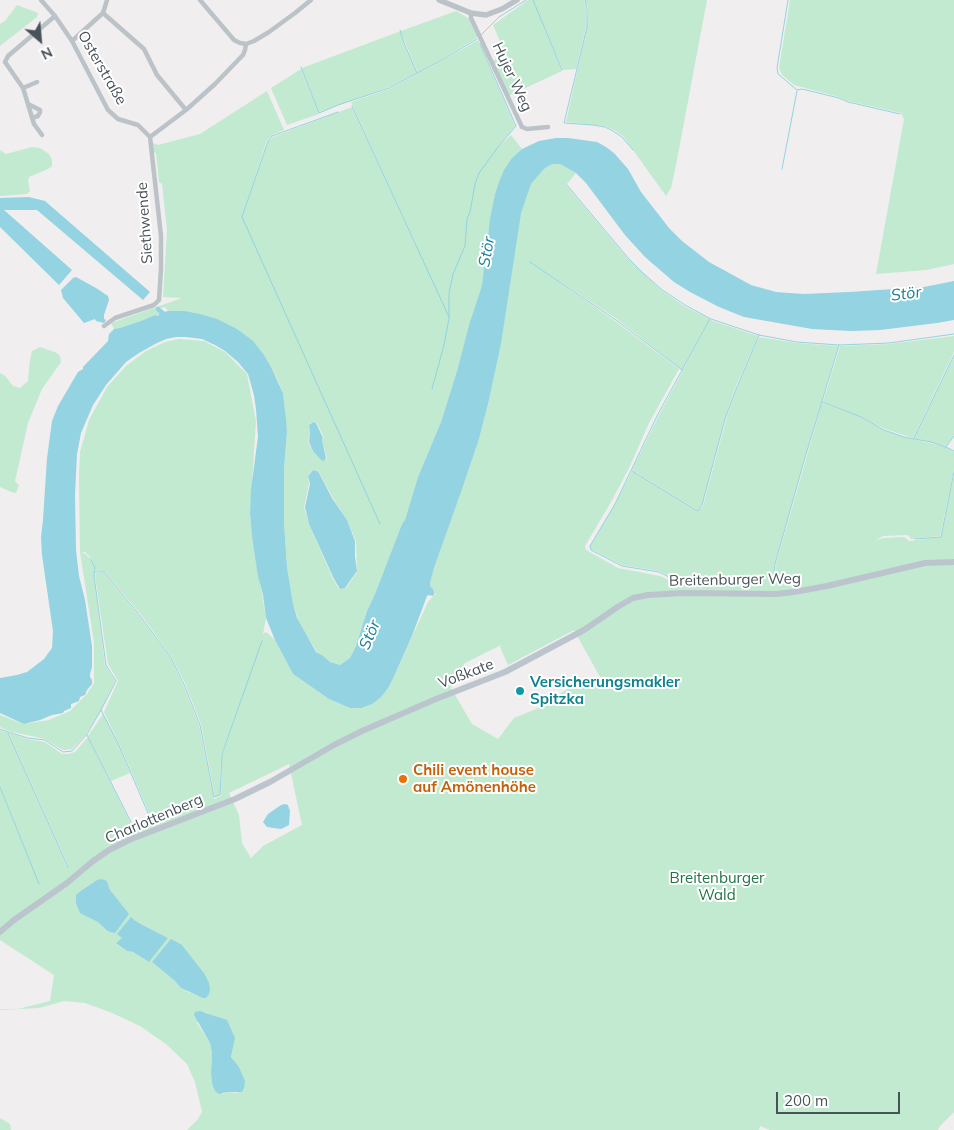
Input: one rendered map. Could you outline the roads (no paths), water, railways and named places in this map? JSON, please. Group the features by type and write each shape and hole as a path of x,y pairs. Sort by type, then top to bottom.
{"main road":[{"name":"Breitenburger Weg","path":"633,598 683,592 776,594 794,592 925,563 954,562"},
{"name":"Voßkate","path":"303,763 362,731 441,696 505,672 584,630 633,598"},
{"name":"Charlottenberg","path":"0,932 67,883 103,853 129,840 245,794 303,763"}],"street":[{"name":"Osterstraße","path":"41,0 55,16 72,41 108,110 118,119 138,125 150,137"},
{"path":"72,41 103,13 107,0"},
{"path":"200,0 234,40 246,44 269,32 311,0"},
{"path":"438,0 470,13 486,15 494,13 516,0"},
{"path":"103,13 144,49 156,75 186,110"},
{"name":"Hujer Weg","path":"470,13 522,127 524,129 548,127"},
{"path":"42,135 34,124 23,88 5,62 6,59 55,16"},
{"path":"150,137 186,110 215,84 243,55 246,44"},
{"path":"23,88 37,82"},
{"path":"28,104 40,110 38,116 32,118"},
{"name":"Siethwende","path":"104,326 115,318 154,306 158,303 160,297 161,236 150,137"}],"water":[{"name":"Stör","path":"556,138 597,142 614,153 628,169 641,192 669,228 682,241 709,262 751,285 776,292 804,294 924,287 954,281 954,320 880,330 851,331 812,329 744,317 719,307 674,282 645,257 625,235 586,183 576,173 560,164 550,165 531,184 521,213 501,344 489,400 479,439 434,568 430,586 434,594 433,596 427,596 395,674 381,697 372,704 361,708 350,708 329,699 293,674 266,618 252,537 251,489 258,437 254,395 248,374 238,362 215,345 202,339 176,337 157,343 126,362 106,385 93,405 81,433 77,454 75,495 76,550 92,646 90,677 92,684 85,695 80,697 79,701 71,704 71,708 63,713 24,724 0,713 0,678 27,672 44,659 52,648 53,631 41,537 47,458 52,421 58,406 78,372 83,369 108,341 109,334 114,329 155,315 158,316 160,313 168,311 200,314 217,319 237,329 253,341 271,367 283,393 286,419 284,523 287,567 293,604 297,618 316,652 330,662 340,665 350,658 356,646 367,611 405,520 418,477 441,422 457,371 482,285 490,219 499,182 512,158 522,149 539,141"},
{"path":"29,197 45,201 150,292 143,300 37,210 4,210 72,270 59,285 0,227 0,198"},
{"path":"76,277 108,296 109,300 104,315 106,320 104,323 95,319 84,323 63,298 61,290"},
{"path":"313,422 316,423 323,438 326,458 324,461 313,451 309,442 309,425"},
{"path":"313,470 318,471 332,498 347,520 355,541 357,571 345,588 340,589 334,579 309,524 305,507 310,484 308,476"},
{"path":"285,804 288,805 290,811 289,825 281,829 267,827 263,822 268,814"},
{"path":"101,879 107,881 110,890 129,914 115,933 107,931 98,922 80,913 76,903 76,895"},
{"path":"131,917 168,938 149,962 116,943 122,938 117,934"},
{"path":"171,939 182,945 204,973 210,989 206,998 181,988 152,962"},
{"path":"200,1011 227,1020 235,1038 231,1057 239,1067 245,1081 242,1092 219,1094 215,1091 212,1083 210,1043 194,1015 195,1012"}],"waterway":[{"path":"481,35 499,17 526,0"},
{"path":"533,0 562,70"},
{"path":"585,0 587,27 564,123 605,127 622,137 633,150"},
{"path":"788,0 777,68 778,74 797,90 802,89 900,114"},
{"path":"400,30 417,73"},
{"path":"301,67 319,113 389,88 477,39"},
{"path":"432,389 449,318 449,293 453,274 465,246 467,219 475,184 479,173 516,126 480,44"},
{"path":"782,169 797,91"},
{"path":"352,106 449,317"},
{"path":"338,112 272,136 268,141 242,217 380,524"},
{"path":"567,185 642,272 661,289 711,319 759,335 797,342 839,345 889,343 954,334"},
{"path":"530,262 616,320 682,370"},
{"path":"158,309 166,316"},
{"path":"673,579 659,572 622,566 591,550 590,546 615,504 658,414 710,319"},
{"path":"632,471 696,510 699,510 702,505 725,419 759,335"},
{"path":"773,580 775,564 839,345"},
{"path":"914,438 954,355"},
{"path":"822,402 861,417 884,430 904,437 931,442 954,451"},
{"path":"946,447 954,436"},
{"path":"915,539 941,537 954,472"},
{"path":"0,729 28,738 45,740 63,752 72,751 87,734 101,710 116,681 106,665 94,576 95,568 91,559"},
{"path":"95,572 104,572 141,617 171,658 200,725 214,797 220,795 222,754 262,641"},
{"path":"101,710 118,743 151,820"},
{"path":"8,733 68,867"},
{"path":"87,735 134,828"},
{"path":"0,787 39,884"}],"place":[{"name":"Versicherungsmakler Spitzka","path":"520,691"},
{"name":"Chili event house auf Amönenhöhe","path":"403,779"}],"park label":[{"name":"Breitenburger Wald","path":"717,886"}]}
